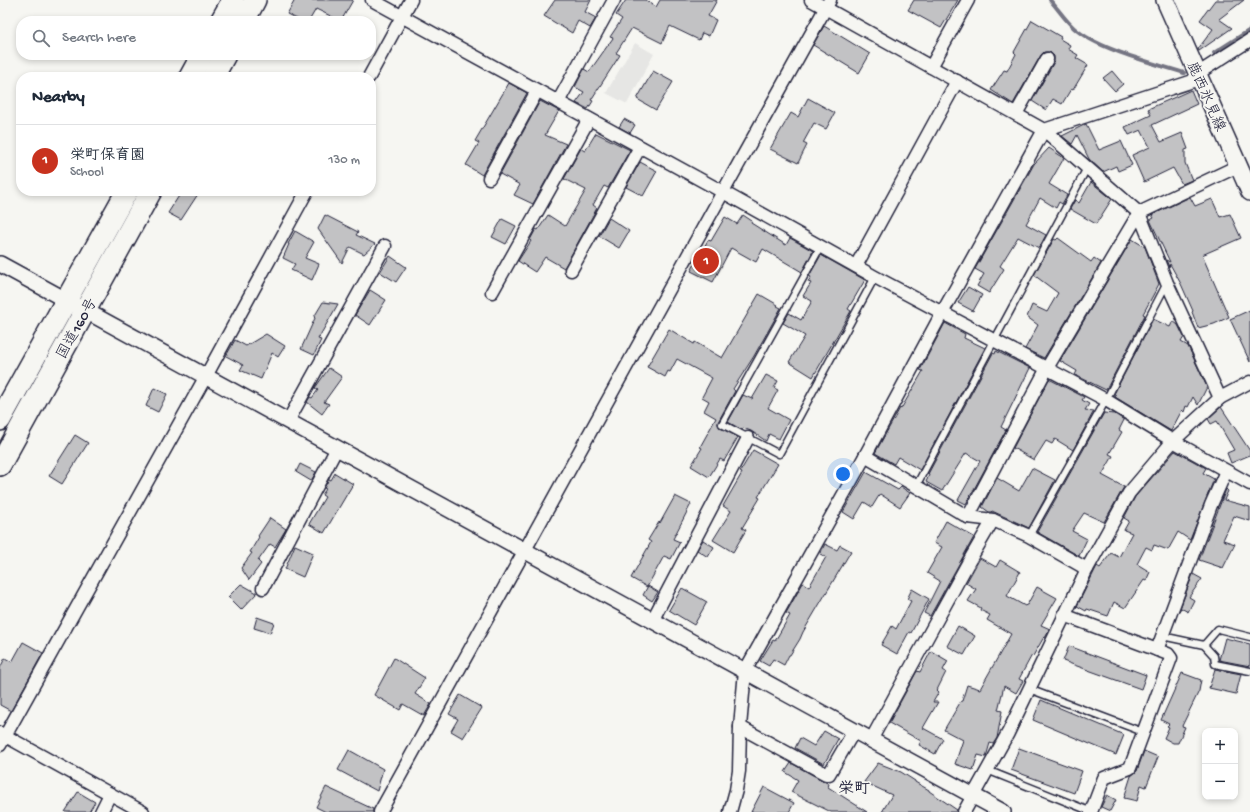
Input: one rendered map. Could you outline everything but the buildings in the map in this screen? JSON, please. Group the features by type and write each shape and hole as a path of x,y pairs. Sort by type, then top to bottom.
{"highway":[{"path":"224,16 233,0"},
{"path":"247,16 255,0"},
{"path":"193,72 199,60"},
{"path":"216,72 222,60"},
{"name":"国道160号","path":"0,420 124,196"},
{"name":"国道160号","path":"0,465 148,196"}],"main road":[{"name":"鹿西氷見線","path":"1165,0 1250,192"}],"street":[{"path":"372,0 875,277 1106,400 1173,441 1250,484"},
{"path":"372,72 411,0"},
{"path":"558,102 614,0"},
{"path":"811,0 828,4 931,67 1044,130 1139,213 1167,283 1220,398"},
{"path":"931,67 968,0"},
{"path":"380,812 722,192 828,4"},
{"path":"730,812 739,771 740,727 745,671 1044,130 1198,76 1250,40"},
{"path":"1016,114 1047,59"},
{"path":"856,266 956,81"},
{"path":"490,178 537,91"},
{"path":"492,292 589,119"},
{"path":"571,270 640,147"},
{"path":"968,516 1047,368 1139,213 1238,166"},
{"path":"141,811 2,738 206,376 304,196"},
{"path":"288,421 385,246"},
{"path":"0,264 1003,812"},
{"path":"964,812 1029,689 1087,569 1129,493 1173,441 1220,398 1250,382"},
{"path":"652,621 748,438"},
{"path":"264,588 337,448"},
{"path":"865,456 968,516 993,520 1029,536 1087,569"},
{"path":"1157,650 1211,505 1226,471"},
{"path":"871,740 993,520"},
{"path":"1064,615 1168,654 1171,658 1130,768 1104,778 1092,812"},
{"path":"740,727 826,774 829,774 854,731"},
{"path":"100,812 110,794"}],"lane":[{"path":"916,486 1087,168"},
{"path":"821,246 722,424 780,454 875,277"},
{"path":"1029,536 1106,400 1167,283"},
{"path":"1204,645 1218,629 1250,637"},
{"path":"1162,636 1204,645 1214,656 1215,664 1250,671"},
{"path":"1029,689 1143,732"},
{"path":"987,770 1092,812"}],"shaded area":[{"path":"635,43 654,54 627,104 606,93"}],"waterway":[{"path":"1050,0 1074,28 1084,36 1126,55 1184,73"},
{"path":"1214,53 1250,30"}],"place":[{"name":"栄町保育園","path":"706,261"}],"district":[{"name":"栄町","path":"854,787"}]}
